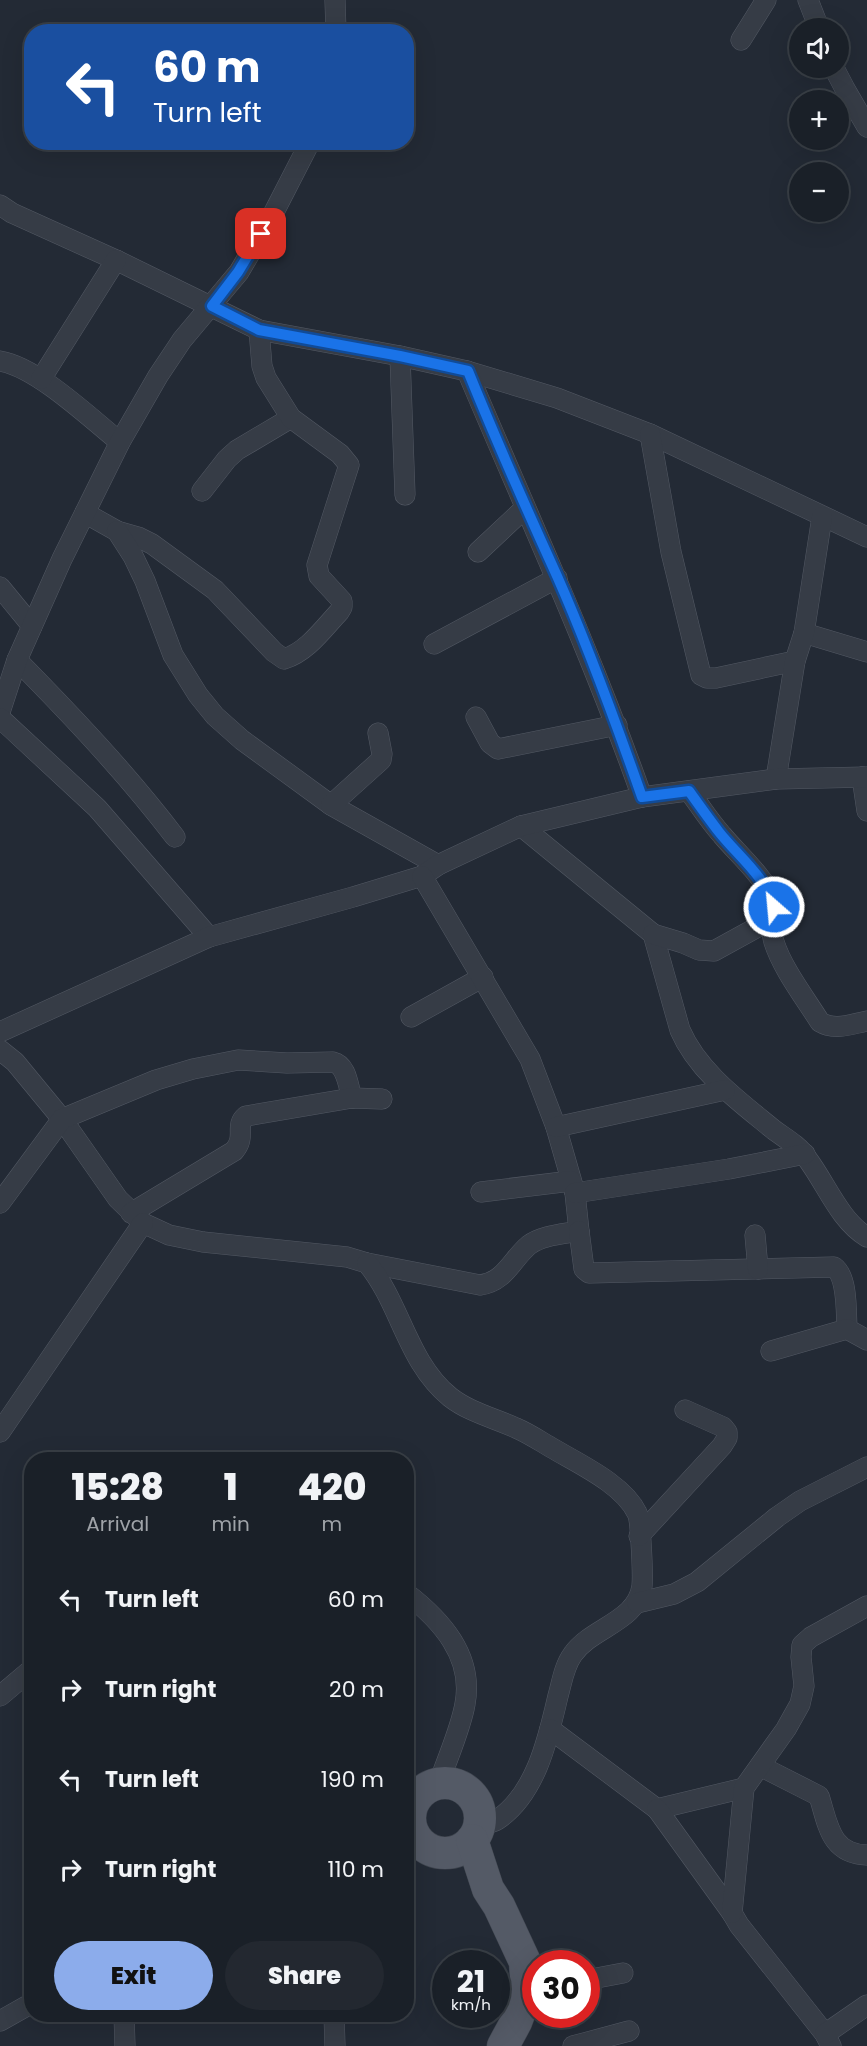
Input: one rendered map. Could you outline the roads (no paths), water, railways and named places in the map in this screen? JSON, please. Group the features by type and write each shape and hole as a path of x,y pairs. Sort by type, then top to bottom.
{"main road":[{"path":"414,1801 418,1795 431,1785 439,1783 456,1784 470,1794 479,1808 476,1832 488,1889"},
{"path":"442,1853 459,1850 476,1832"},
{"path":"414,1833 419,1842 442,1853 488,1889 499,1906 522,1956"},
{"path":"503,2046 522,2010"}],"street":[{"path":"741,40 766,0"},
{"path":"808,0 815,18"},
{"path":"334,1 335,24"},
{"path":"839,78 867,127"},
{"path":"0,712 17,660 32,626 62,559 120,442 158,376 182,340 212,306 244,262 272,216 306,150"},
{"path":"0,205 12,213 116,260 259,330 468,371 557,398 650,434 867,537"},
{"path":"41,379 116,260"},
{"path":"85,513 117,531 152,544 197,577 222,597 274,652 284,659 310,643 342,607 342,601 320,576 317,565 349,465 340,454 291,418 266,378 262,366 259,330"},
{"path":"400,356 405,495"},
{"path":"0,361 21,368 41,379 120,442"},
{"path":"468,371 557,578 617,725 642,797"},
{"path":"202,491 237,450 291,418"},
{"path":"650,434 671,552 701,675 716,678 795,661"},
{"path":"478,552 525,508"},
{"path":"776,779 795,661 804,633 822,517"},
{"path":"117,531 145,581 173,655 198,695 215,716 242,740 331,806 430,871 483,977 530,1059 556,1127 573,1187 584,1269 589,1273 834,1267 840,1271 843,1280 847,1329"},
{"path":"434,644 557,578"},
{"path":"0,587 32,626"},
{"path":"804,633 867,652"},
{"path":"17,660 81,724 142,793 175,837"},
{"path":"476,717 490,743 498,749 617,725"},
{"path":"0,718 97,808 209,937"},
{"path":"331,806 381,759 378,733"},
{"path":"0,1032 209,937 353,897 430,871 521,826 642,797 776,779 864,777 867,811"},
{"path":"689,791 771,895 774,907 772,933 774,943 820,1022 836,1028 867,1021"},
{"path":"521,826 653,934 699,950 714,951 774,918"},
{"path":"653,934 686,1044 725,1090 805,1154 847,1220 867,1238"},
{"path":"411,1017 483,977"},
{"path":"0,1050 15,1062 62,1119 118,1198 137,1218 169,1235 203,1242 347,1257 480,1285 491,1284 499,1279 536,1240 579,1231"},
{"path":"0,1203 62,1119 156,1080 193,1069 238,1060 287,1064 339,1063 343,1068 352,1098"},
{"path":"556,1127 725,1090"},
{"path":"0,1432 137,1218 234,1151 240,1144 241,1120 246,1116 352,1098 382,1099"},
{"path":"481,1192 573,1187 729,1169 805,1154"},
{"path":"755,1235 758,1269"},
{"path":"367,1263 379,1278 415,1355 430,1377 451,1397 475,1411 518,1429 597,1474 623,1494 638,1514 642,1585 637,1603"},
{"path":"771,1351 847,1329 867,1340"},
{"path":"639,1536 727,1438 727,1432 723,1427 685,1410"},
{"path":"476,1832 495,1821 516,1803 533,1776 550,1729 565,1667 574,1652 595,1634 620,1619 637,1603 674,1594 698,1582 800,1501 867,1467"},
{"path":"414,1600 444,1627 459,1651 467,1682 465,1705 439,1783"},
{"path":"732,1913 744,1788 786,1729 800,1704 804,1686 802,1645 867,1605"},
{"path":"0,1696 24,1676"},
{"path":"550,1729 657,1809 739,1925 828,2040 867,2005"},
{"path":"760,1766 819,1796 828,1829 834,1840 846,1849 867,1856"},
{"path":"657,1809 744,1788"},
{"path":"600,1977 622,1973"},
{"path":"0,2022 24,2008"},
{"path":"124,2022 125,2046"},
{"path":"334,2022 335,2046"},
{"path":"573,2046 629,2031"}]}
